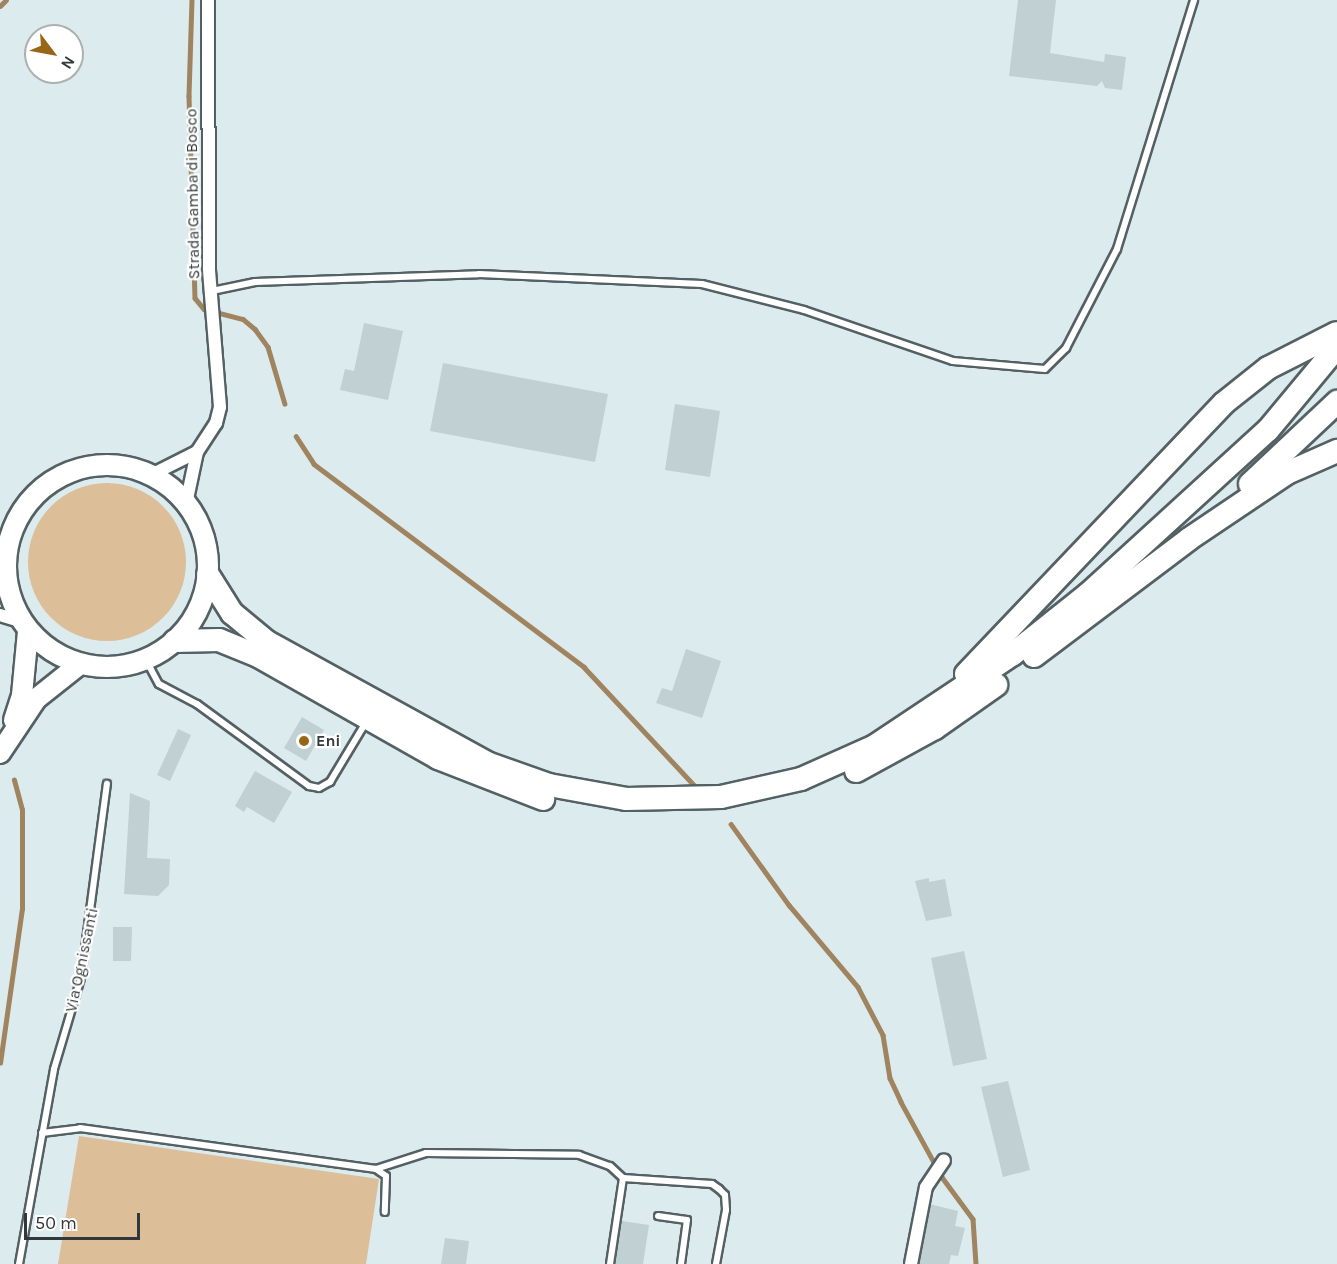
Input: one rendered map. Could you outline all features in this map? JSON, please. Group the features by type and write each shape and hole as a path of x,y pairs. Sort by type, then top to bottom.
{"highway":[{"path":"925,715 1178,448 1268,368 1337,333"},
{"path":"207,575 232,613 267,642 446,744 549,785 626,799 720,797 801,780 875,746 925,715 1087,595 1268,429 1337,347"},
{"path":"1189,539 1337,402"},
{"path":"175,641 193,637 228,644 469,773 544,799 625,814 723,811 805,792 883,759 1019,668 1189,539 1287,473 1337,451"}],"main road":[{"path":"106,465 151,475 186,504 204,537 207,575 201,604 175,641 146,660 113,668 80,664 52,651 26,626 9,592 7,550 25,507 60,476 106,465"},
{"path":"4,746 22,695 26,626"},
{"path":"4,746 36,699 80,664"}],"street":[{"name":"Strada Gamba di Bosco","path":"186,504 197,452 216,423 220,407 212,295 208,0"},
{"path":"151,475 197,452"},
{"path":"0,571 7,550"},
{"path":"0,615 26,626"},
{"path":"911,1264 931,1174 944,1160"}],"lane":[{"path":"212,295 255,282 478,274 702,284 763,297 953,361 1045,369 1066,348 1117,249 1194,0"},
{"path":"146,660 159,684 197,704 309,786 319,788 330,783 368,719"},
{"name":"Via Ognissanti","path":"19,1264 54,1068 81,978 108,784"},
{"path":"42,1133 80,1128 376,1169 426,1153 579,1155 610,1166 623,1178 712,1184 719,1189 725,1195 726,1210 716,1264"},
{"path":"376,1169 386,1176 386,1212"},
{"path":"610,1264 623,1178"},
{"path":"658,1216 687,1220 681,1264"}],"shaded area":[{"path":"107,483 122,484 137,489 151,496 163,506 173,518 180,532 185,547 185,577 180,592 173,606 163,618 151,628 137,635 122,640 107,641 92,640 77,635 63,628 51,618 41,606 34,592 29,577 28,562 29,547 34,532 41,518 51,506 63,496 77,489 92,484"},
{"path":"79,1136 379,1179 366,1264 58,1264"}],"building":[{"path":"1018,0 1056,0 1050,53 1104,62 1105,54 1126,57 1122,90 1105,88 1102,81 1097,86 1009,76"},
{"path":"364,323 403,331 388,400 340,390 345,369 354,371"},
{"path":"443,363 608,394 595,462 430,431"},
{"path":"675,404 720,411 710,477 665,470"},
{"path":"686,649 721,661 702,718 656,703 662,688 672,691"},
{"path":"302,717 324,730 306,761 284,748"},
{"path":"178,729 191,735 170,781 157,775"},
{"path":"255,771 292,792 274,823 247,807 244,812 235,806"},
{"path":"130,793 150,801 147,858 170,859 169,885 158,896 124,894"},
{"path":"929,878 929,882 945,879 952,916 926,921 915,881"},
{"path":"113,927 132,927 131,961 113,961"},
{"path":"964,951 987,1059 953,1066 931,958"},
{"path":"1008,1081 1030,1170 1003,1177 981,1087"},
{"path":"929,1204 958,1211 955,1226 965,1228 958,1256 951,1255 949,1264 916,1264"},
{"path":"622,1221 649,1225 643,1264 615,1264"},
{"path":"445,1238 469,1241 466,1264 441,1264"}],"waterway":[{"path":"0,6 6,0"},
{"path":"192,0 189,96 195,298 204,309 243,319 255,329 268,347 285,404"},
{"path":"296,436 314,464 584,667 696,787"},
{"path":"0,1063 22,909 22,810 14,780"},
{"path":"731,824 789,905 858,987 883,1035 890,1078 901,1102 942,1177 973,1219 976,1264"}],"place":[{"name":"Eni","path":"304,741"}]}
